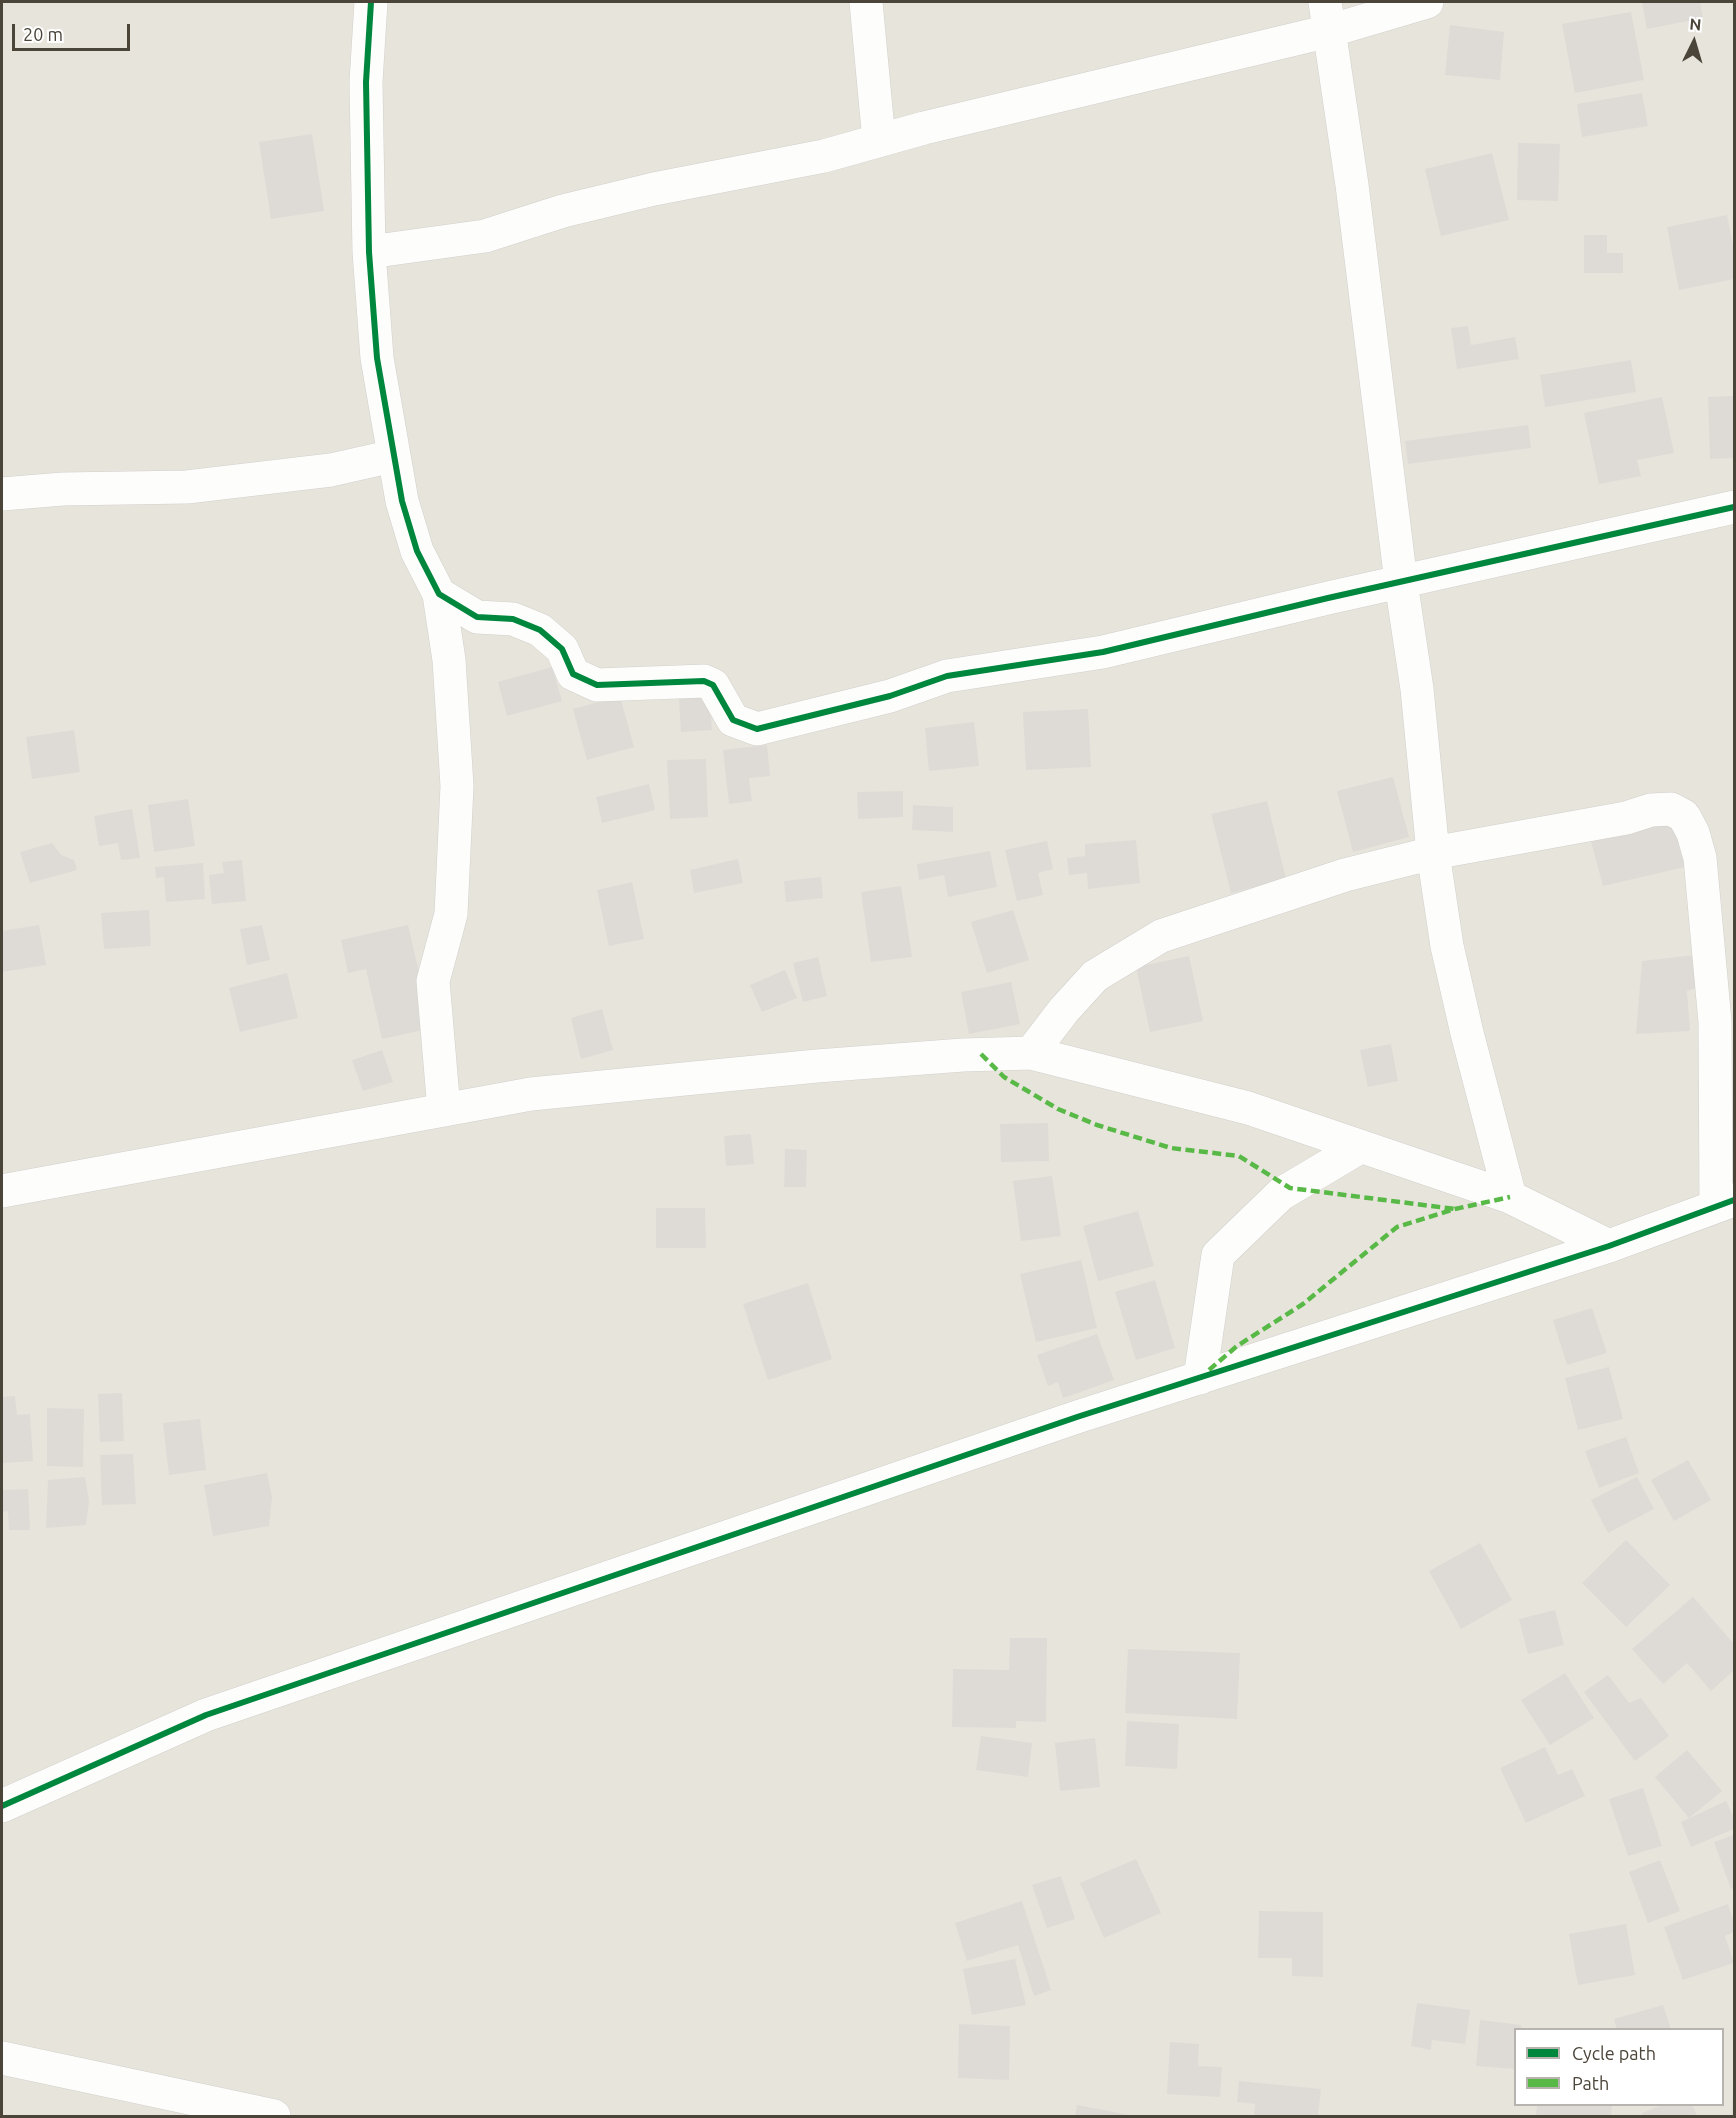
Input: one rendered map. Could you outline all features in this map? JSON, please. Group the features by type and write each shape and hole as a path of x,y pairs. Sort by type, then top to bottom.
{"street":[{"path":"372,2 366,82 369,252 377,358 402,501 417,551 439,594 449,660 457,786 451,914 433,981 444,1110"},
{"path":"866,2 879,141"},
{"path":"369,252 485,236 563,211 654,189 824,156 1159,71 1327,16 1427,2"},
{"path":"1327,16 1360,244 1401,582 1417,689 1433,853 1447,946 1510,1197"},
{"path":"2,494 63,489 187,487 331,470 393,456"},
{"path":"439,594 477,617 513,619 540,630 562,649 573,675 597,685 704,681 713,685 733,720 757,729 890,696 947,676 1103,652 1734,507"},
{"path":"2,1806 206,1715 1077,1417 1609,1246 1725,1203 1715,1022 1700,858 1693,833 1684,816 1671,808 1433,853 1345,875 1161,936 1095,976 1064,1010 1031,1053"},
{"path":"2,1191 543,1092 817,1066 963,1055 1031,1053 1248,1108 1510,1197 1609,1246"},
{"path":"1200,1378 1218,1255 1281,1194 1360,1146"},
{"path":"2,2058 274,2116"}],"shaded area":[{"path":"2,2 1734,2 1734,2116 2,2116"}],"building":[{"path":"1642,2 1700,2 1703,18 1647,29"},
{"path":"1631,12 1644,80 1575,93 1562,24"},
{"path":"1450,25 1504,32 1500,80 1445,75"},
{"path":"1642,93 1648,126 1582,137 1577,104"},
{"path":"312,134 324,211 271,219 259,142"},
{"path":"1518,143 1560,144 1558,201 1517,200"},
{"path":"1492,153 1509,220 1441,236 1425,169"},
{"path":"1727,215 1734,251 1734,279 1679,290 1667,227"},
{"path":"1584,235 1607,235 1607,253 1623,253 1623,273 1584,273"},
{"path":"1468,326 1471,345 1515,337 1519,359 1457,369 1451,328"},
{"path":"1631,360 1636,392 1545,407 1540,375"},
{"path":"1734,396 1734,458 1710,459 1708,397"},
{"path":"1662,397 1674,453 1637,460 1641,476 1599,484 1584,413"},
{"path":"1528,425 1531,448 1408,464 1405,441"},
{"path":"552,667 562,701 507,716 498,682"},
{"path":"620,696 634,747 587,760 573,709"},
{"path":"710,697 712,730 681,732 679,699"},
{"path":"1088,709 1091,767 1026,770 1023,712"},
{"path":"974,722 979,766 929,771 925,728"},
{"path":"74,730 80,772 32,779 26,737"},
{"path":"767,745 770,776 749,778 752,801 729,804 723,750"},
{"path":"706,759 708,817 670,819 667,760"},
{"path":"1393,777 1409,837 1353,852 1337,791"},
{"path":"649,784 655,810 602,823 596,797"},
{"path":"903,791 903,817 858,819 857,792"},
{"path":"188,799 195,846 154,852 148,805"},
{"path":"1267,801 1286,879 1231,893 1211,814"},
{"path":"913,805 953,807 953,832 912,830"},
{"path":"132,809 140,858 121,860 118,843 99,846 94,816"},
{"path":"1676,821 1689,866 1603,886 1588,830"},
{"path":"1136,840 1140,883 1088,889 1087,873 1069,875 1067,858 1085,856 1085,844"},
{"path":"1047,841 1053,869 1038,873 1043,895 1017,901 1005,850"},
{"path":"52,843 61,855 74,860 77,870 30,883 20,852"},
{"path":"990,851 997,887 948,897 944,875 919,880 917,864"},
{"path":"738,859 743,883 694,893 690,870"},
{"path":"242,860 246,901 212,904 209,875 224,873 222,862"},
{"path":"203,863 205,899 166,902 164,877 156,878 155,867"},
{"path":"821,877 823,898 786,902 784,881"},
{"path":"632,882 644,939 609,946 597,890"},
{"path":"901,886 912,957 871,962 861,892"},
{"path":"149,910 151,946 104,949 101,913"},
{"path":"1013,910 1029,960 987,973 971,922"},
{"path":"39,925 46,965 2,972 2,931"},
{"path":"262,925 270,960 247,965 240,929"},
{"path":"408,925 432,1028 382,1039 366,969 348,973 341,940"},
{"path":"1695,955 1699,987 1687,991 1690,1031 1636,1034 1642,961"},
{"path":"1189,956 1203,1021 1150,1032 1136,967"},
{"path":"818,957 827,996 803,1002 793,963"},
{"path":"785,970 797,998 762,1012 750,985"},
{"path":"287,973 298,1018 240,1032 229,988"},
{"path":"1011,982 1020,1024 969,1034 961,992"},
{"path":"602,1009 613,1050 581,1059 571,1018"},
{"path":"1391,1044 1398,1081 1368,1087 1360,1050"},
{"path":"382,1050 393,1082 363,1091 352,1060"},
{"path":"1048,1123 1049,1161 1001,1162 1000,1124"},
{"path":"751,1134 754,1164 726,1166 724,1136"},
{"path":"785,1149 807,1150 806,1187 784,1187"},
{"path":"1052,1176 1061,1236 1021,1241 1013,1181"},
{"path":"656,1208 705,1208 706,1248 656,1248"},
{"path":"1138,1211 1154,1266 1098,1281 1083,1226"},
{"path":"1081,1260 1097,1328 1036,1342 1020,1274"},
{"path":"1155,1280 1175,1348 1136,1360 1115,1292"},
{"path":"808,1283 832,1359 768,1380 743,1304"},
{"path":"1592,1308 1607,1353 1567,1365 1553,1320"},
{"path":"1097,1334 1114,1380 1063,1398 1058,1382 1048,1386 1037,1355"},
{"path":"1609,1367 1623,1419 1578,1430 1565,1378"},
{"path":"122,1393 124,1441 100,1442 98,1394"},
{"path":"15,1396 17,1415 30,1414 33,1461 2,1463 2,1397"},
{"path":"47,1408 84,1409 83,1467 47,1466"},
{"path":"200,1419 206,1470 169,1475 163,1423"},
{"path":"1626,1437 1639,1473 1599,1488 1585,1451"},
{"path":"133,1454 136,1504 102,1505 100,1455"},
{"path":"1688,1460 1711,1500 1674,1521 1651,1480"},
{"path":"267,1473 272,1497 269,1526 213,1536 204,1485"},
{"path":"85,1477 89,1501 86,1525 46,1528 48,1480"},
{"path":"1637,1477 1654,1509 1608,1533 1591,1500"},
{"path":"28,1489 30,1530 9,1530 8,1511 2,1512 2,1490"},
{"path":"1626,1540 1670,1585 1626,1627 1582,1583"},
{"path":"1480,1543 1512,1600 1461,1629 1429,1571"},
{"path":"1693,1597 1734,1644 1734,1670 1711,1691 1687,1663 1663,1684 1632,1649"},
{"path":"1555,1610 1564,1645 1528,1654 1519,1619"},
{"path":"1010,1638 1047,1638 1046,1722 1016,1721 1016,1728 952,1727 953,1669 1009,1670"},
{"path":"1128,1649 1240,1653 1237,1719 1125,1713"},
{"path":"1565,1673 1594,1718 1550,1745 1521,1700"},
{"path":"1608,1675 1629,1703 1641,1698 1669,1736 1635,1761 1584,1692"},
{"path":"1127,1721 1179,1724 1177,1769 1125,1766"},
{"path":"981,1736 1032,1743 1028,1777 976,1770"},
{"path":"1095,1738 1100,1787 1060,1791 1055,1743"},
{"path":"1545,1747 1558,1775 1572,1769 1585,1796 1526,1823 1500,1768"},
{"path":"1687,1750 1722,1791 1689,1818 1655,1777"},
{"path":"1643,1788 1662,1846 1628,1856 1609,1799"},
{"path":"1726,1801 1734,1818 1734,1829 1691,1847 1681,1822"},
{"path":"1734,1835 1734,1888 1731,1889 1714,1842"},
{"path":"1136,1859 1161,1913 1104,1938 1080,1883"},
{"path":"1660,1860 1680,1911 1648,1923 1629,1872"},
{"path":"1061,1876 1075,1919 1047,1928 1032,1885"},
{"path":"1022,1901 1051,1990 1034,1996 1018,1945 967,1961 955,1923"},
{"path":"1728,1904 1734,1923 1734,1932 1725,1936 1734,1963 1683,1980 1664,1927"},
{"path":"1259,1911 1323,1912 1323,1977 1292,1976 1292,1958 1258,1958"},
{"path":"1626,1924 1635,1975 1578,1985 1569,1934"},
{"path":"1015,1959 1026,2005 972,2015 963,1969"},
{"path":"1417,2003 1470,2010 1465,2044 1432,2040 1431,2050 1411,2046"},
{"path":"1663,2005 1670,2028 1616,2028 1614,2019"},
{"path":"1480,2020 1521,2025 1521,2028 1514,2028 1514,2069 1476,2066"},
{"path":"959,2024 1010,2026 1009,2080 958,2078"},
{"path":"1170,2042 1199,2044 1198,2066 1222,2067 1220,2097 1167,2094"},
{"path":"1239,2081 1321,2089 1318,2116 1254,2116 1255,2104 1237,2102"},
{"path":"1733,2091 1734,2116 1731,2116"},
{"path":"1077,2105 1130,2115 1075,2116"},
{"path":"1537,2106 1612,2106 1611,2116 1536,2116"},
{"path":"1660,2106 1693,2106 1697,2116 1643,2116 1642,2113"}],"marked path":[{"path":"981,1054 1004,1077 1058,1109 1097,1125 1171,1148 1239,1156 1290,1188 1455,1209"},
{"path":"1209,1370 1237,1346 1303,1304 1397,1227 1455,1209 1510,1197"}],"cycle path":[{"path":"371,2 366,82 369,252 377,358 402,501 417,551 439,594 477,617 513,619 540,630 562,649 573,674 597,685 704,681 713,685 733,720 757,729 890,696 947,676 1103,652 1328,598 1734,507"},
{"path":"2,1806 206,1715 1077,1417 1609,1246 1734,1200"}]}
